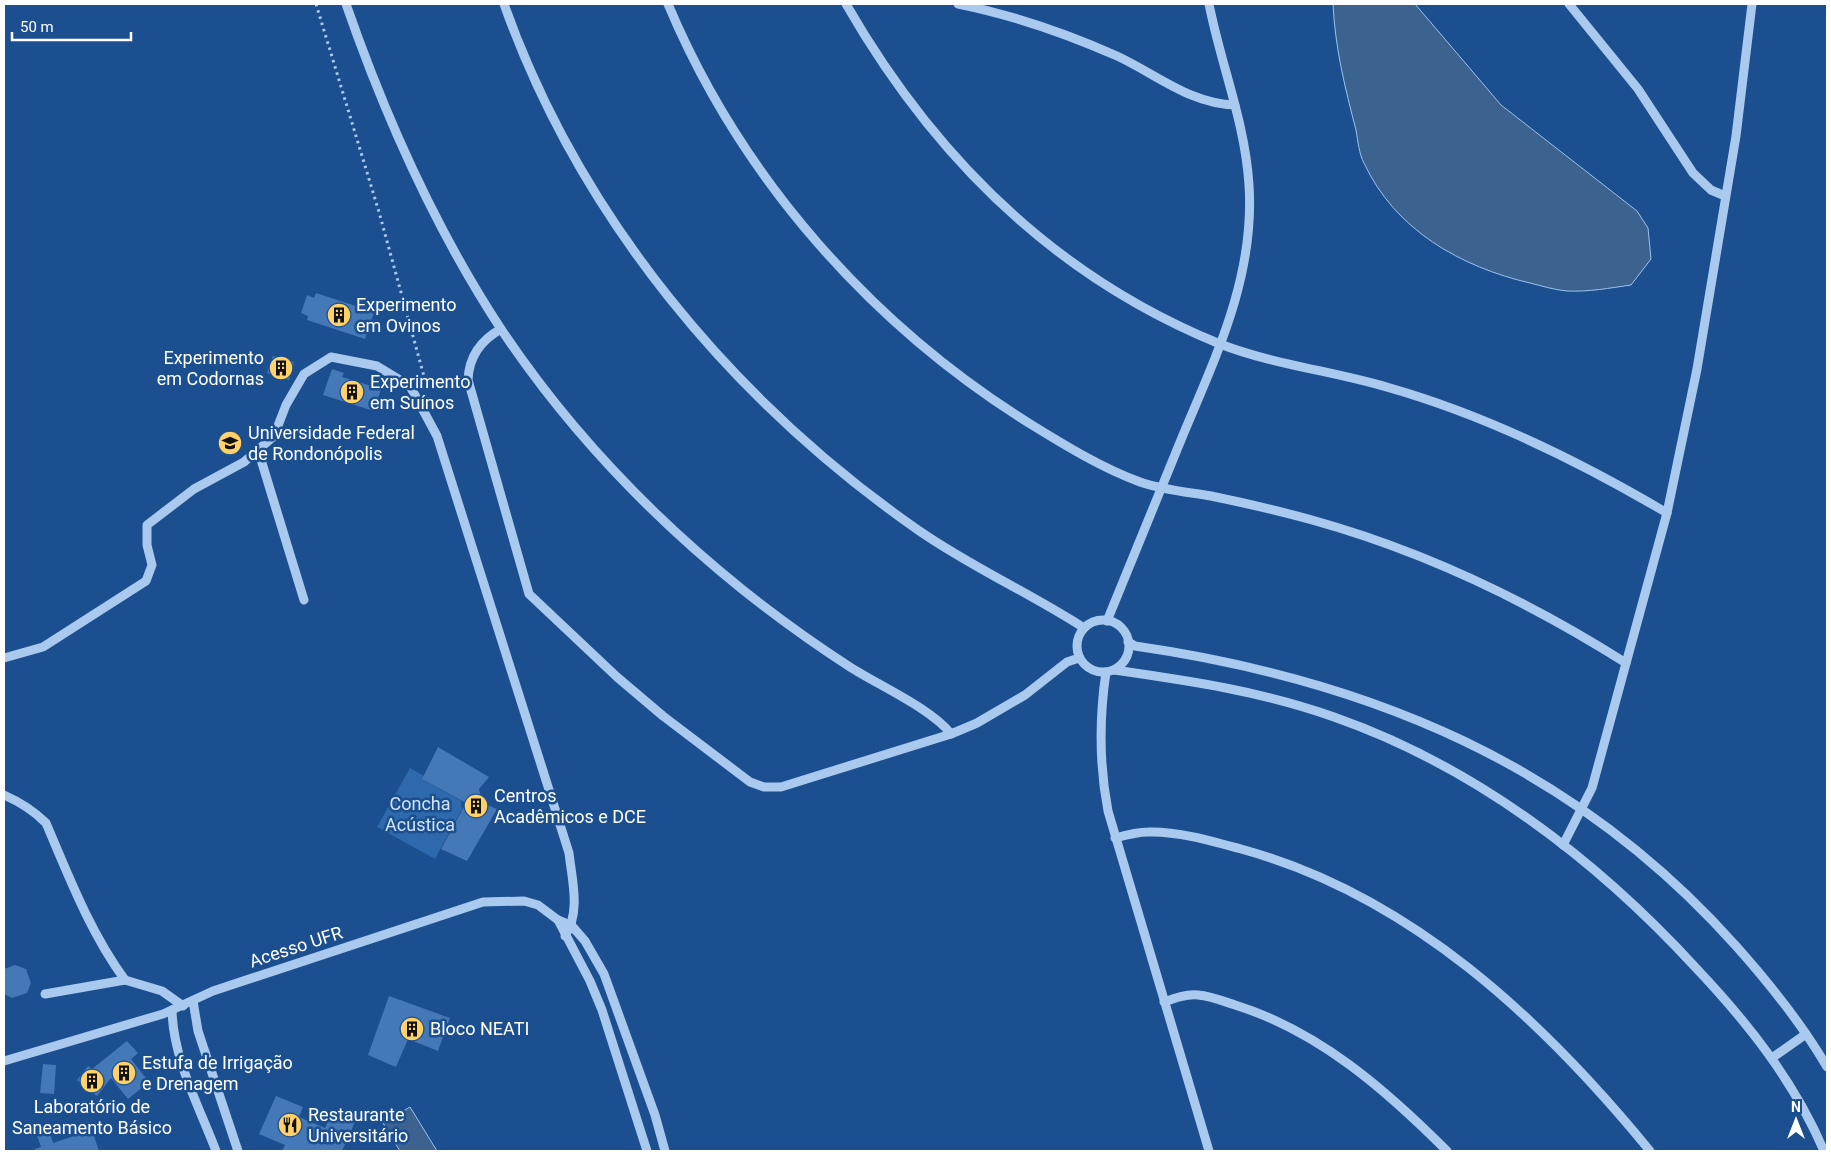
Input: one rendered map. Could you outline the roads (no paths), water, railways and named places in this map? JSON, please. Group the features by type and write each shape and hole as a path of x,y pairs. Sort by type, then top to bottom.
{"street":[{"path":"346,4 401,142 450,242 501,329 529,368 590,443 622,478 691,546 740,588 849,667 936,718 951,734"},
{"path":"504,4 548,105 598,196 657,282 724,362 797,435 878,501 964,560 1084,628"},
{"path":"668,4 694,61 743,144 799,220 863,291 934,356 1011,412 1094,460 1137,481 1161,488 1212,497 1295,516 1409,552 1518,600 1585,637 1626,663"},
{"path":"858,4 847,6 882,64 921,118 977,181 1007,210 1073,263 1108,286 1152,311 1221,344 1262,358 1305,366 1392,388 1483,420 1577,462 1667,514"},
{"path":"958,4 989,10 1053,30 1120,57 1193,97 1213,103 1235,105"},
{"path":"1107,620 1221,344 1238,295 1244,268 1249,213 1246,158 1235,105 1209,4"},
{"path":"1569,4 1638,90 1692,173 1711,190 1725,196"},
{"path":"1563,845 1583,809 1592,788 1667,514 1697,369 1740,110 1752,4"},
{"path":"501,329 484,340 478,347 470,364 468,380 529,594 617,677 750,782 764,787 781,787 951,734 1001,710 1025,695 1067,662 1079,658"},
{"path":"4,658 43,647 146,580 152,565 147,525 194,489 244,462 274,436 286,405 304,374 331,357 376,366 410,386 437,436 568,853 575,907 572,926 565,936"},
{"path":"258,450 304,600"},
{"path":"1209,1151 1108,811 1100,755 1100,727 1110,671 1126,658 1128,642 1121,628 1107,620 1091,623 1084,628 1077,642 1079,658 1090,669 1110,671 1216,684 1335,717 1373,732 1453,771 1513,808 1563,845 1614,888 1675,944 1742,1019 1772,1058 1802,1105 1824,1151"},
{"path":"1128,642 1282,674 1386,707 1468,742 1546,785 1583,809 1655,865 1695,902 1750,962 1806,1034 1827,1067"},
{"path":"4,795 16,800 36,813 46,823 104,952 125,980"},
{"path":"1115,838 1149,832 1226,845 1300,868 1377,905 1432,940 1516,1010 1594,1086 1650,1151"},
{"name":"Acesso UFR","path":"4,1061 172,1010 214,991 483,902 524,901 538,904 558,920 572,926 585,941 604,974 655,1115 665,1151"},
{"name":"Acesso UFR","path":"558,920 590,981 602,1010 647,1151"},
{"path":"590,981 604,974"},
{"path":"45,994 125,980 162,991 183,1006"},
{"path":"1164,1002 1185,996 1199,995 1266,1016 1309,1037 1348,1062 1382,1090 1447,1151"},
{"path":"193,1001 198,1031 238,1151"},
{"path":"172,1010 176,1042 216,1151"},
{"path":"1772,1058 1806,1034"}],"place":[{"name":"Experimento em Ovinos","path":"339,315"},
{"name":"Experimento em Codornas","path":"281,368"},
{"name":"Experimento em Suínos","path":"352,392"},
{"name":"Universidade Federal de Rondonópolis","path":"230,443"},
{"name":"Centros Acadêmicos e DCE","path":"476,806"},
{"name":"Bloco NEATI","path":"412,1029"},
{"name":"Estufa de Irrigação e Drenagem","path":"124,1073"},
{"name":"Laboratório de Saneamento Básico","path":"92,1081"},
{"name":"Restaurante Universitário","path":"290,1125"}],"park label":[{"name":"Concha Acústica","path":"420,814"}]}
